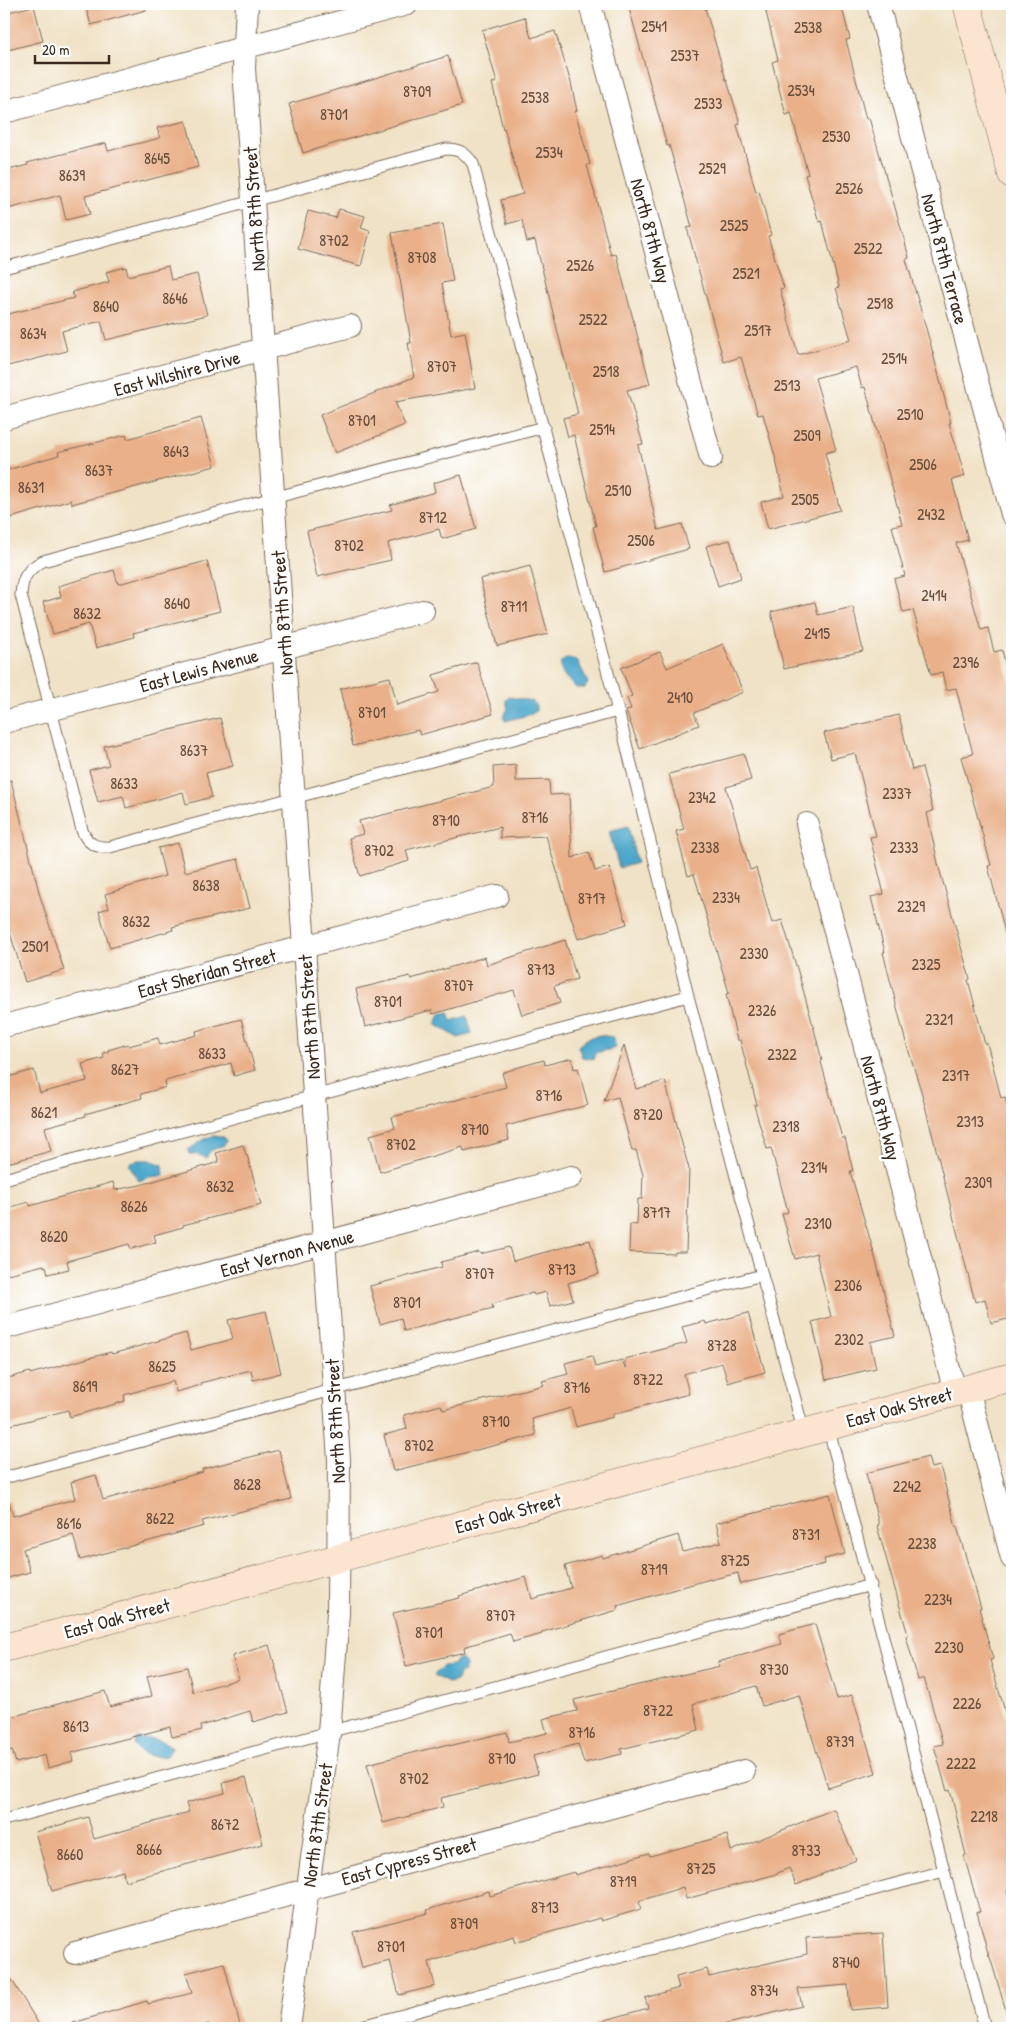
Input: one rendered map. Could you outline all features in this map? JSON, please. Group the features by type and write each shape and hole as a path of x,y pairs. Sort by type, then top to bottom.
{"street":[{"name":"North 87th Street","path":"246,4 244,47 339,1460 338,1613 329,1733 289,2028"},
{"path":"4,112 406,4"},
{"name":"North 87th Way","path":"590,4 711,458"},
{"name":"North 87th Terrace","path":"878,4 1012,514"},
{"path":"967,4 1012,174"},
{"name":"East Wilshire Drive","path":"4,418 350,326"},
{"name":"East Lewis Avenue","path":"4,722 423,611"},
{"name":"North 87th Way","path":"807,824 962,1390 1012,1558"},
{"name":"East Sheridan Street","path":"4,1026 497,896"},
{"name":"East Vernon Avenue","path":"4,1328 571,1177"},
{"name":"East Oak Street","path":"4,1648 1012,1377"},
{"name":"East Cypress Street","path":"75,1953 744,1771"}],"lane":[{"path":"4,268 446,149 455,149 462,152 472,164 544,427 618,711 688,996 762,1275 871,1585 985,2028"},
{"path":"544,427 273,498 42,561 33,566 25,574 21,595 50,710 82,830 85,838 92,845 100,848 110,847 618,711"},
{"path":"4,1179 688,996"},
{"path":"4,1478 762,1275"},
{"path":"4,1820 871,1585"},
{"path":"354,2028 944,1871"}],"water":[{"path":"568,658 577,660 588,683 585,688 576,688 561,670 561,662"},
{"path":"509,697 532,701 536,705 536,711 532,714 505,721 503,716 508,709 506,700"},
{"path":"628,826 637,863 619,868 609,831"},
{"path":"448,1012 451,1021 467,1016 472,1034 458,1038 435,1024 440,1014"},
{"path":"600,1035 613,1037 616,1048 595,1053 593,1059 582,1057 578,1046 588,1038"},
{"path":"213,1136 224,1137 226,1141 224,1145 210,1151 206,1158 197,1154 189,1154 188,1150"},
{"path":"150,1160 163,1165 164,1176 149,1177 139,1181 129,1165 131,1162"},
{"path":"461,1659 466,1666 464,1672 460,1673 456,1681 448,1683 434,1675 443,1666 453,1665 456,1660"},
{"path":"136,1738 161,1741 172,1748 167,1756 158,1757 144,1754 134,1745"}],"building":[{"path":"85,4 145,4 146,10 91,25"},
{"path":"628,4 704,4 740,124 737,125 756,192 759,191 771,235 768,236 784,288 780,289 798,355 851,340 836,288 839,287 822,221 819,222 805,175 808,174 791,113 786,115 772,62 778,60 764,4 841,4 850,39 846,40 866,119 869,118 905,242 909,258 906,259 930,342 951,423 949,423 965,476 952,480 968,540 956,543 981,630 988,628 994,652 1002,650 1012,693 1012,932 1005,932 988,866 991,865 961,757 973,754 956,688 946,690 942,672 931,675 913,610 903,612 894,579 905,576 892,526 902,524 865,387 862,388 856,367 815,378 836,450 825,453 840,510 768,529 761,502 784,496 776,460 763,414 758,415 741,357 724,362 687,228 692,227 669,145 667,146"},
{"path":"34,6 43,41 4,51 4,13"},
{"path":"525,17 531,38 555,31 571,83 577,111 575,111 590,164 587,165 611,255 616,254 650,384 627,390 643,444 638,445 658,530 682,524 689,549 605,572 593,527 596,526 574,435 568,437 563,418 578,414 535,240 527,242 522,220 507,224 501,200 523,194 503,129 492,83 497,82 482,30"},
{"path":"448,56 462,105 303,153 289,104"},
{"path":"186,121 198,167 85,196 90,214 66,220 60,195 4,210 4,171 28,165 27,163 106,143 108,151 160,138 157,128"},
{"path":"339,209 365,216 361,228 370,231 361,266 298,249 308,211 336,218"},
{"path":"443,224 453,281 442,283 451,335 465,332 475,388 395,402 405,425 335,453 320,415 414,377 408,343 411,343 392,233"},
{"path":"168,266 171,280 197,274 207,315 106,340 101,321 62,331 67,351 4,367 4,315 74,298 72,292 109,282 106,272 126,267 128,276"},
{"path":"201,418 215,466 72,504 71,500 4,520 4,471 59,455 58,452 126,435 127,439"},
{"path":"461,475 476,529 442,539 439,529 388,543 391,560 317,577 307,531 392,510 390,505 435,492 433,483"},
{"path":"730,540 741,578 718,586 706,546"},
{"path":"207,561 220,611 133,633 134,637 96,648 89,624 53,634 43,602 61,597 58,586 114,570 118,584"},
{"path":"530,566 548,634 497,646 480,579"},
{"path":"815,602 818,615 853,607 863,651 784,669 771,612"},
{"path":"723,644 743,692 694,713 699,725 640,749 626,711 631,709 627,698 632,696 621,668 660,652 667,668"},
{"path":"477,662 493,714 420,735 418,730 353,746 340,689 390,677 397,705 439,692 433,675"},
{"path":"899,715 912,770 922,767 933,811 927,813 939,868 970,979 968,980 985,1044 987,1043 1001,1098 1005,1097 1012,1126 1012,1318 991,1323 985,1299 975,1302 922,1094 905,1039 883,952 885,952 871,897 884,894 870,837 876,836 855,753 831,759 824,733"},
{"path":"220,718 233,766 206,773 212,797 186,804 183,792 126,808 123,796 98,802 89,770 109,765 104,746"},
{"path":"744,754 751,780 726,787 750,870 756,868 772,923 782,920 799,975 842,1138 845,1138 853,1171 850,1171 874,1253 895,1336 870,1342 876,1368 826,1380 812,1322 831,1317 816,1253 795,1259 782,1214 788,1212 771,1148 767,1149 754,1105 757,1105 740,1040 737,1040 726,994 729,993 694,874 688,876 676,831 684,829 669,774"},
{"path":"516,765 516,781 549,780 550,795 569,794 572,858 589,852 595,871 609,867 627,924 578,939 546,836 500,838 500,827 406,850 409,861 360,876 349,838 363,834 359,821 494,787 493,767"},
{"path":"11,780 40,896 64,970 25,982 4,913 4,781"},
{"path":"178,843 185,872 238,859 250,908 172,927 173,930 110,948 99,911 109,908 105,894 165,876 158,848"},
{"path":"565,940 577,979 554,986 560,1003 522,1015 514,990 433,1014 432,1010 365,1027 356,989 410,976 411,979 485,957 487,965"},
{"path":"241,1019 255,1070 234,1076 231,1063 165,1081 166,1087 141,1094 142,1098 45,1127 51,1151 4,1164 4,1078 34,1070 40,1093 87,1081 82,1064 104,1058 103,1053 108,1052 108,1050 158,1038 160,1045 197,1035 196,1031"},
{"path":"624,1045 636,1089 665,1081 689,1169 686,1252 675,1252 675,1254 629,1252 630,1224 637,1225 638,1199 642,1199 643,1175 636,1150 632,1151 618,1097 604,1101"},
{"path":"572,1058 574,1069 578,1068 588,1105 506,1126 509,1140 464,1152 463,1147 380,1172 370,1135 395,1128 392,1117 506,1087 502,1073 519,1067 544,1060 545,1065"},
{"path":"243,1145 261,1205 183,1225 183,1227 154,1235 156,1242 131,1249 129,1244 67,1261 69,1269 48,1274 44,1265 4,1275 4,1209 29,1202 30,1206 113,1182 115,1190 140,1185 219,1162 216,1153"},
{"path":"590,1240 599,1274 568,1283 573,1300 550,1306 546,1292 534,1295 533,1293 492,1304 493,1308 404,1331 401,1318 380,1324 370,1286 442,1267 441,1262 479,1252 480,1254 509,1247 513,1261"},
{"path":"266,1311 281,1373 253,1380 251,1370 200,1383 201,1385 176,1392 173,1381 124,1395 125,1401 70,1417 68,1410 4,1427 4,1379 30,1372 30,1374 111,1352 112,1354 186,1333 191,1350 233,1339 228,1320"},
{"path":"748,1313 765,1372 728,1383 722,1363 684,1374 689,1394 613,1414 613,1417 576,1427 571,1408 532,1419 536,1435 393,1471 384,1435 407,1429 404,1415 441,1405 443,1410 544,1385 542,1381 568,1374 565,1363 592,1356 595,1367 622,1360 625,1368 625,1359 687,1343 682,1327 705,1321 706,1324"},
{"path":"279,1450 291,1499 202,1521 204,1526 80,1560 73,1535 23,1549 30,1572 4,1579 4,1502 9,1501 13,1516 75,1499 71,1482 96,1475 103,1500 203,1472 202,1469"},
{"path":"928,1457 931,1468 940,1466 956,1527 981,1608 979,1608 993,1659 990,1660 1012,1736 1012,1889 1007,1891 1012,1910 1012,2013 1007,2014 977,1912 980,1912 964,1856 966,1855 950,1790 947,1791 934,1746 943,1744 924,1678 918,1680 906,1636 908,1635 877,1526 879,1525 866,1473"},
{"path":"830,1494 845,1554 824,1559 825,1564 740,1584 738,1573 710,1579 617,1606 618,1610 542,1632 542,1634 513,1642 510,1633 464,1647 465,1652 406,1666 393,1613 460,1598 459,1596 526,1577 532,1599 571,1588 565,1566 602,1555 603,1558 678,1535 683,1552 721,1542 716,1523"},
{"path":"815,1624 837,1699 852,1695 876,1773 828,1788 799,1695 762,1706 756,1686 693,1704 699,1730 621,1749 622,1754 584,1763 578,1744 533,1756 538,1774 441,1798 443,1807 383,1823 367,1764 507,1732 509,1742 547,1733 543,1719 577,1711 574,1700 720,1666 718,1662 782,1644 779,1634"},
{"path":"269,1645 288,1712 253,1722 250,1711 201,1726 202,1730 172,1737 170,1727 71,1753 73,1761 48,1768 45,1755 16,1763 12,1750 4,1751 4,1719 105,1691 110,1707 152,1696 147,1676 187,1667 193,1692 239,1679 232,1656"},
{"path":"246,1777 263,1844 125,1881 123,1871 52,1891 35,1832 88,1817 94,1839 189,1812 186,1803 225,1793 223,1783"},
{"path":"834,1809 856,1860 796,1885 789,1868 773,1875 686,1899 683,1887 639,1901 641,1909 601,1921 600,1918 516,1942 514,1936 429,1962 435,1986 399,1995 390,1961 362,1968 353,1932 428,1913 427,1910 489,1891 490,1896 574,1872 575,1875 649,1853 650,1856 727,1835 731,1851"},
{"path":"883,1933 888,2007 850,2010 848,1985 798,1989 802,2006 723,2025 724,2028 596,2028 595,2023 648,2008 645,1998 679,1988 676,1977 707,1969 709,1977 807,1954 806,1938"},
{"path":"224,1963 240,2025 227,2028 210,2028 209,2024 191,2028 73,2028 73,2023 147,2001 148,2004 192,1993 186,1973"},
{"path":"4,1967 41,2028 4,2028"}]}
